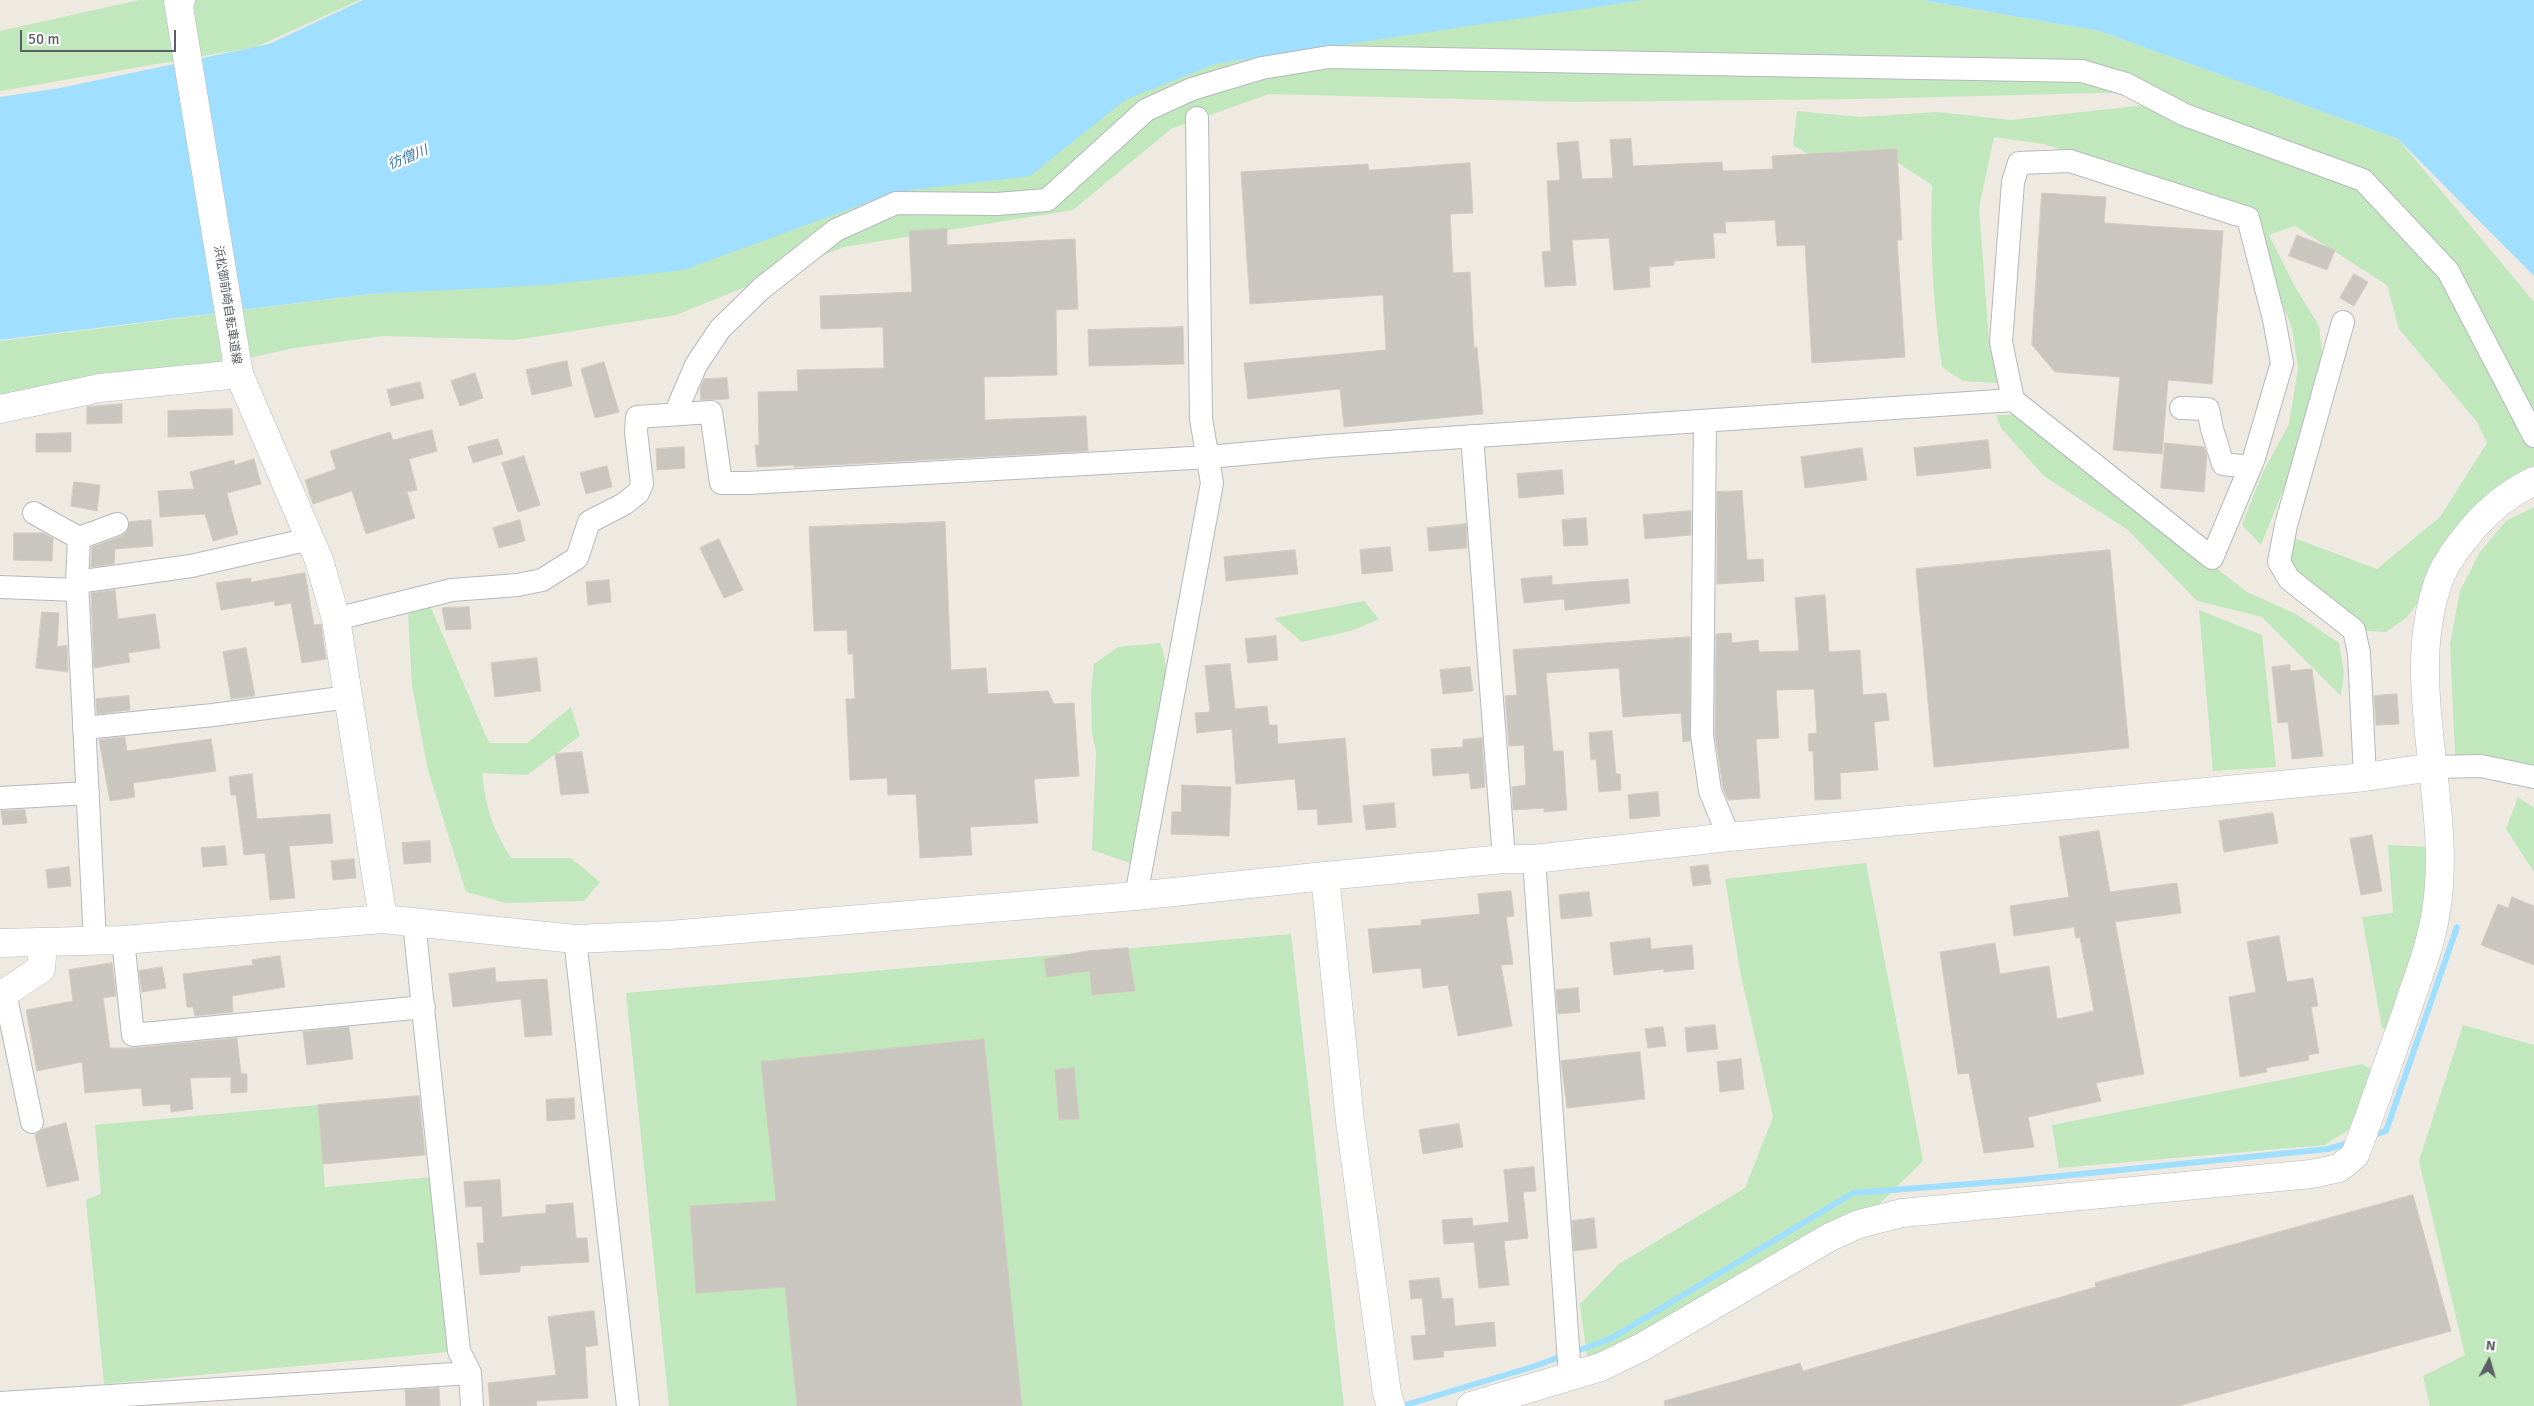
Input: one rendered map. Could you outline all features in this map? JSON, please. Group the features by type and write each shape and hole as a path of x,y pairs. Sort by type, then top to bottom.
{"street":[{"name":"浜松御前崎自転車道線","path":"0,409 100,388 236,367 180,2"},
{"path":"675,414 696,366 720,329 762,288 836,230 896,203 997,204 1046,200 1146,110 1192,89 1262,68 1329,57 2082,71 2126,84 2185,116 2363,180 2448,271 2534,436"},
{"path":"1136,896 1212,483 1201,419 1197,118"},
{"path":"2070,161 2248,218 2274,320 2282,363 2250,467 2212,558 2013,400 2001,342 2013,182 2019,163 2070,161"},
{"path":"2342,322 2286,525 2279,562 2289,579 2354,630 2359,653 2365,777"},
{"path":"236,367 319,560 336,619 383,919"},
{"path":"336,619 452,590 518,585 542,580 577,558 589,522 624,504 638,493 642,484 636,432 637,417 711,412 721,483 748,483 1208,457 1472,436 2013,400"},
{"path":"2181,408 2208,409 2212,429 2224,464 2250,467"},
{"path":"1704,420 1702,735 1710,791 1729,837"},
{"path":"1472,436 1504,859"},
{"path":"1472,1406 1601,1367 1642,1347 1830,1237 1859,1224 1902,1213 2302,1175 2339,1168 2355,1155 2428,949 2436,911 2440,868 2440,822 2425,683 2426,643 2431,608 2439,579 2451,557 2481,520 2501,502 2534,481"},
{"path":"34,513 80,538 117,524"},
{"path":"80,538 77,586 95,941"},
{"path":"0,587 77,586 191,566 310,539"},
{"path":"84,728 213,715 349,697"},
{"path":"0,943 123,940 383,919 575,939 669,935 1136,896 1504,859 1534,859 1729,837 2365,777 2434,767 2481,766 2534,777"},
{"path":"0,798 88,793"},
{"path":"1534,859 1570,1376"},
{"path":"1325,876 1350,1121 1387,1393 1391,1406"},
{"path":"414,922 459,1351 470,1373 472,1406"},
{"path":"575,939 628,1406"},
{"path":"123,940 133,1035 424,1007"},
{"path":"32,1122 2,995 40,969 43,942"},
{"path":"0,1403 470,1373"}],"green space":[{"path":"139,0 360,0 256,47 0,91 0,31"},
{"path":"1588,0 1921,0 2099,31 2398,139 2534,302 2534,435 2531,442 2534,449 2534,465 2509,485 2406,618 2386,632 2354,630 2289,579 2289,536 2377,569 2440,517 2487,443 2477,422 2399,329 2387,285 2295,226 2269,235 2294,285 2319,326 2326,384 2261,545 2242,525 2262,474 2289,424 2298,368 2292,328 2266,262 2261,223 2135,172 2043,144 1994,137 1979,208 1989,341 2013,384 1963,381 1942,367 1933,276 1931,231 1932,185 1895,161 1828,166 1793,145 1797,111 1860,117 1938,112 2011,120 2162,103 2363,180 2141,92 1861,99 1571,102 1269,94 1171,129 1073,210 844,247 676,315 515,340 383,336 294,348 0,413 0,341 370,294 622,277 1143,80 1350,32"},
{"path":"1996,415 2018,415 2247,592 2296,614 2339,643 2344,673 2341,696 2262,617 2197,601 2128,530 2044,476 2001,428"},
{"path":"2534,507 2534,763 2533,765 2455,755 2450,644 2460,591 2480,552 2506,521"},
{"path":"426,596 489,743 527,743 571,707 580,736 527,775 482,773 491,817 499,837 511,858 571,858 600,882 584,901 506,903 466,892 428,770 412,686 408,615"},
{"path":"1364,601 1379,619 1354,630 1302,642 1274,618"},
{"path":"2199,610 2262,635 2276,767 2213,771"},
{"path":"1160,643 1165,661 1164,718 1156,785 1142,867 1092,850 1096,751 1092,733 1091,694 1094,664 1118,647"},
{"path":"2518,797 2534,808 2534,872 2506,829"},
{"path":"2388,845 2430,847 2424,915 2387,1029 2382,1028 2362,917 2393,913"},
{"path":"1866,863 1923,1161 1859,1224 1589,1371 1580,1304 1619,1264 1745,1188 1773,1117 1740,971 1725,879"},
{"path":"1291,934 1344,1406 669,1406 626,993"},
{"path":"2463,1025 2534,1045 2534,1406 2430,1406 2423,1376 2465,1355 2419,1161"},
{"path":"2363,1064 2372,1070 2352,1128 2325,1145 2059,1168 2052,1125"},
{"path":"318,1105 325,1187 443,1176 459,1351 104,1384 86,1200 101,1194 95,1125"}],"water":[{"name":"彷僧川","path":"363,0 1643,0 1215,64 1125,100 1030,176 896,192 684,270 546,285 370,294 0,340 0,97 60,88 269,44"},
{"path":"1921,0 2534,0 2534,276 2398,139 2099,31"}],"building":[{"path":"1631,139 1633,166 1722,162 1723,171 1773,169 1772,156 1897,149 1902,240 1897,240 1905,357 1812,363 1805,245 1777,246 1775,220 1725,222 1726,233 1713,233 1715,258 1674,261 1674,265 1649,267 1650,287 1614,290 1609,238 1572,240 1576,285 1545,287 1542,252 1551,251 1547,181 1560,180 1557,143 1578,141 1582,179 1613,178 1610,140"},
{"path":"1470,163 1473,213 1450,214 1453,273 1470,272 1474,348 1477,347 1483,414 1344,427 1340,389 1248,399 1244,363 1386,350 1383,295 1250,304 1241,172 1368,164 1369,170"},
{"path":"2042,193 2106,197 2104,223 2223,231 2212,384 2168,380 2162,454 2113,450 2120,377 2055,372 2032,345"},
{"path":"947,229 947,245 1075,239 1078,309 1056,310 1057,375 984,377 985,420 1086,416 1088,451 794,467 794,465 757,467 755,445 759,445 758,392 798,391 797,370 884,368 883,327 821,329 820,296 912,292 909,231"},
{"path":"2297,235 2335,250 2327,270 2289,256"},
{"path":"2354,274 2368,282 2354,306 2340,298"},
{"path":"1183,327 1184,364 1089,366 1088,330"},
{"path":"567,361 572,386 532,395 526,370"},
{"path":"604,362 619,412 595,418 581,369"},
{"path":"475,373 483,398 460,406 451,381"},
{"path":"727,378 729,399 701,400 700,389 704,379"},
{"path":"420,382 424,398 391,406 387,390"},
{"path":"122,404 122,423 87,424 87,407"},
{"path":"232,409 233,435 168,437 168,411"},
{"path":"432,430 437,451 409,459 417,490 407,492 415,518 366,534 352,491 313,504 305,480 336,469 330,451 390,432 393,440"},
{"path":"71,433 71,452 36,452 36,434"},
{"path":"498,439 503,454 473,463 468,447"},
{"path":"1988,440 1991,468 1917,476 1914,448"},
{"path":"2165,443 2204,447 2207,456 2204,492 2161,488"},
{"path":"684,447 685,468 657,470 656,449"},
{"path":"1862,448 1867,480 1805,488 1801,457"},
{"path":"524,456 540,505 518,512 502,463"},
{"path":"254,459 261,484 227,493 238,534 213,541 205,514 160,517 158,491 194,489 190,472 234,460 234,465"},
{"path":"607,466 612,487 586,494 580,473"},
{"path":"1562,470 1564,494 1519,498 1517,474"},
{"path":"74,482 100,485 97,511 71,506"},
{"path":"1742,491 1747,560 1763,559 1764,581 1717,584 1717,492"},
{"path":"1691,511 1691,535 1645,539 1643,515"},
{"path":"1586,518 1588,545 1564,546 1562,520"},
{"path":"151,520 153,546 115,549 114,564 91,567 92,547 122,536 127,532 130,522"},
{"path":"520,520 525,541 499,548 493,528"},
{"path":"945,522 951,670 986,668 988,694 1048,691 1054,704 1074,703 1079,776 1034,779 1038,823 970,827 972,855 920,858 916,794 888,795 887,778 850,780 846,699 855,699 853,654 848,654 847,630 814,631 809,527"},
{"path":"1466,524 1467,548 1429,551 1427,528"},
{"path":"14,533 43,533 53,538 52,561 14,560"},
{"path":"719,539 743,590 724,598 700,548"},
{"path":"1390,547 1393,571 1362,574 1360,550"},
{"path":"1295,550 1298,574 1226,581 1224,557"},
{"path":"2110,550 2129,748 1934,767 1916,569"},
{"path":"305,573 314,625 321,624 326,659 302,663 291,603 275,606 274,601 221,610 216,583 251,578 251,582"},
{"path":"1552,576 1552,585 1628,579 1630,603 1565,610 1564,599 1524,603 1521,579"},
{"path":"609,580 611,602 588,605 586,582"},
{"path":"115,590 118,619 155,614 160,648 128,653 130,662 94,668 91,593"},
{"path":"1825,595 1829,652 1860,650 1863,695 1886,693 1889,720 1874,722 1878,770 1840,773 1841,799 1815,800 1813,751 1809,751 1808,734 1817,733 1814,689 1776,690 1779,738 1756,739 1760,798 1728,800 1723,788 1715,734 1716,634 1731,633 1732,643 1758,640 1759,652 1799,651 1795,598"},
{"path":"469,607 471,629 446,630 442,608"},
{"path":"42,612 59,613 57,647 67,645 68,672 36,668"},
{"path":"1276,636 1278,660 1248,663 1245,639"},
{"path":"1690,637 1690,741 1683,742 1681,713 1623,717 1619,668 1546,673 1553,751 1563,751 1567,810 1544,812 1544,808 1513,810 1512,787 1526,785 1524,745 1509,746 1505,696 1517,695 1513,650"},
{"path":"246,648 255,696 231,699 223,652"},
{"path":"537,658 541,691 495,697 491,663"},
{"path":"1230,664 1235,709 1267,706 1269,725 1277,725 1278,744 1345,738 1352,822 1318,825 1317,809 1298,810 1295,779 1236,784 1232,729 1197,733 1195,713 1210,712 1205,666"},
{"path":"2290,665 2290,671 2312,669 2323,756 2292,759 2288,722 2278,723 2272,667"},
{"path":"1470,667 1473,691 1443,694 1440,670"},
{"path":"2397,694 2399,724 2376,725 2374,696"},
{"path":"129,696 130,710 97,714 96,699"},
{"path":"1612,731 1616,774 1620,774 1621,790 1599,792 1596,759 1591,760 1589,733"},
{"path":"125,737 127,751 211,739 216,771 133,783 135,797 110,801 99,740"},
{"path":"1482,738 1485,787 1471,789 1469,773 1433,776 1431,749 1463,747 1463,740"},
{"path":"582,752 589,793 561,795 555,754"},
{"path":"252,774 257,819 330,814 333,843 289,846 295,898 270,900 265,853 244,855 236,795 231,795 229,777"},
{"path":"1182,785 1231,787 1229,836 1171,834 1172,812 1181,812"},
{"path":"1658,792 1660,816 1630,819 1628,795"},
{"path":"1394,803 1396,827 1366,830 1363,806"},
{"path":"25,810 27,823 3,825 1,811"},
{"path":"2273,813 2278,843 2224,852 2219,821"},
{"path":"2099,831 2110,892 2177,883 2181,913 2115,922 2144,1074 2096,1083 2101,1101 2028,1117 2034,1147 1984,1153 1969,1073 1958,1074 1940,952 1995,943 2000,974 2049,966 2057,1019 2094,1011 2080,937 2076,938 2074,927 2014,936 2010,906 2069,897 2059,837"},
{"path":"2372,835 2382,891 2361,895 2350,839"},
{"path":"430,841 431,862 404,864 402,843"},
{"path":"225,846 227,865 203,867 201,848"},
{"path":"354,859 356,878 333,880 331,861"},
{"path":"1708,865 1711,884 1693,886 1690,867"},
{"path":"69,867 71,886 48,888 46,870"},
{"path":"1511,891 1514,916 1506,917 1513,964 1501,965 1512,1026 1458,1036 1448,985 1423,988 1421,968 1373,973 1368,929 1422,925 1421,920 1480,914 1478,894"},
{"path":"1589,892 1592,916 1561,919 1559,895"},
{"path":"2512,897 2534,906 2534,965 2481,945 2498,904 2508,908"},
{"path":"2279,936 2287,982 2313,978 2318,1006 2311,1007 2319,1053 2308,1055 2309,1060 2266,1068 2267,1072 2240,1077 2229,997 2256,992 2247,942"},
{"path":"1650,938 1651,949 1692,945 1694,969 1664,972 1664,969 1614,975 1610,943"},
{"path":"1128,948 1135,991 1092,995 1090,971 1047,977 1044,959 1087,951"},
{"path":"280,956 285,987 232,996 233,1012 195,1016 193,1007 187,1007 183,974 253,965 252,960"},
{"path":"112,963 116,996 103,998 110,1048 134,1048 237,1038 241,1074 247,1074 247,1092 231,1093 231,1077 190,1078 193,1109 171,1112 170,1104 143,1106 141,1088 85,1093 82,1062 37,1071 26,1010 73,1001 69,970"},
{"path":"162,967 166,988 142,992 139,971"},
{"path":"495,968 496,982 547,979 552,1035 525,1037 521,999 453,1007 449,974"},
{"path":"1578,988 1580,1012 1558,1014 1556,990"},
{"path":"1715,1025 1718,1049 1687,1052 1685,1028"},
{"path":"349,1027 353,1059 307,1065 303,1032"},
{"path":"1663,1027 1666,1046 1648,1048 1645,1029"},
{"path":"984,1039 1022,1406 797,1406 785,1287 696,1293 690,1206 776,1201 761,1062"},
{"path":"1640,1052 1645,1099 1567,1108 1561,1061"},
{"path":"1741,1059 1744,1089 1720,1092 1717,1062"},
{"path":"1074,1068 1079,1119 1059,1120 1055,1070"},
{"path":"419,1096 425,1155 323,1164 318,1105"},
{"path":"574,1098 575,1119 547,1121 546,1100"},
{"path":"66,1123 79,1180 47,1187 35,1135 43,1129"},
{"path":"1459,1124 1463,1147 1423,1154 1419,1130"},
{"path":"1534,1167 1536,1191 1523,1192 1528,1238 1504,1241 1509,1285 1479,1288 1474,1242 1444,1244 1442,1220 1472,1218 1473,1226 1509,1222 1504,1170"},
{"path":"500,1180 502,1217 546,1213 546,1205 573,1203 576,1238 587,1238 589,1262 520,1266 520,1272 480,1275 477,1243 484,1243 482,1206 466,1207 464,1182"},
{"path":"2413,1195 2451,1331 2178,1406 1665,1406 1664,1401 1800,1363 1803,1371 2096,1287 2095,1283"},
{"path":"1594,1218 1597,1248 1574,1251 1572,1221"},
{"path":"1439,1278 1442,1299 1453,1298 1455,1326 1494,1322 1496,1346 1443,1351 1444,1357 1414,1360 1411,1336 1426,1335 1422,1298 1411,1299 1409,1281"},
{"path":"594,1311 598,1345 585,1347 588,1398 536,1401 537,1406 490,1406 488,1383 556,1375 548,1317"},
{"path":"439,1388 440,1406 406,1406 405,1390"}],"waterway":[{"path":"2371,1136 2386,1131 2457,927"},
{"path":"1402,1406 1532,1367 1610,1339 1853,1193 2021,1180 2328,1149 2352,1142"}]}
